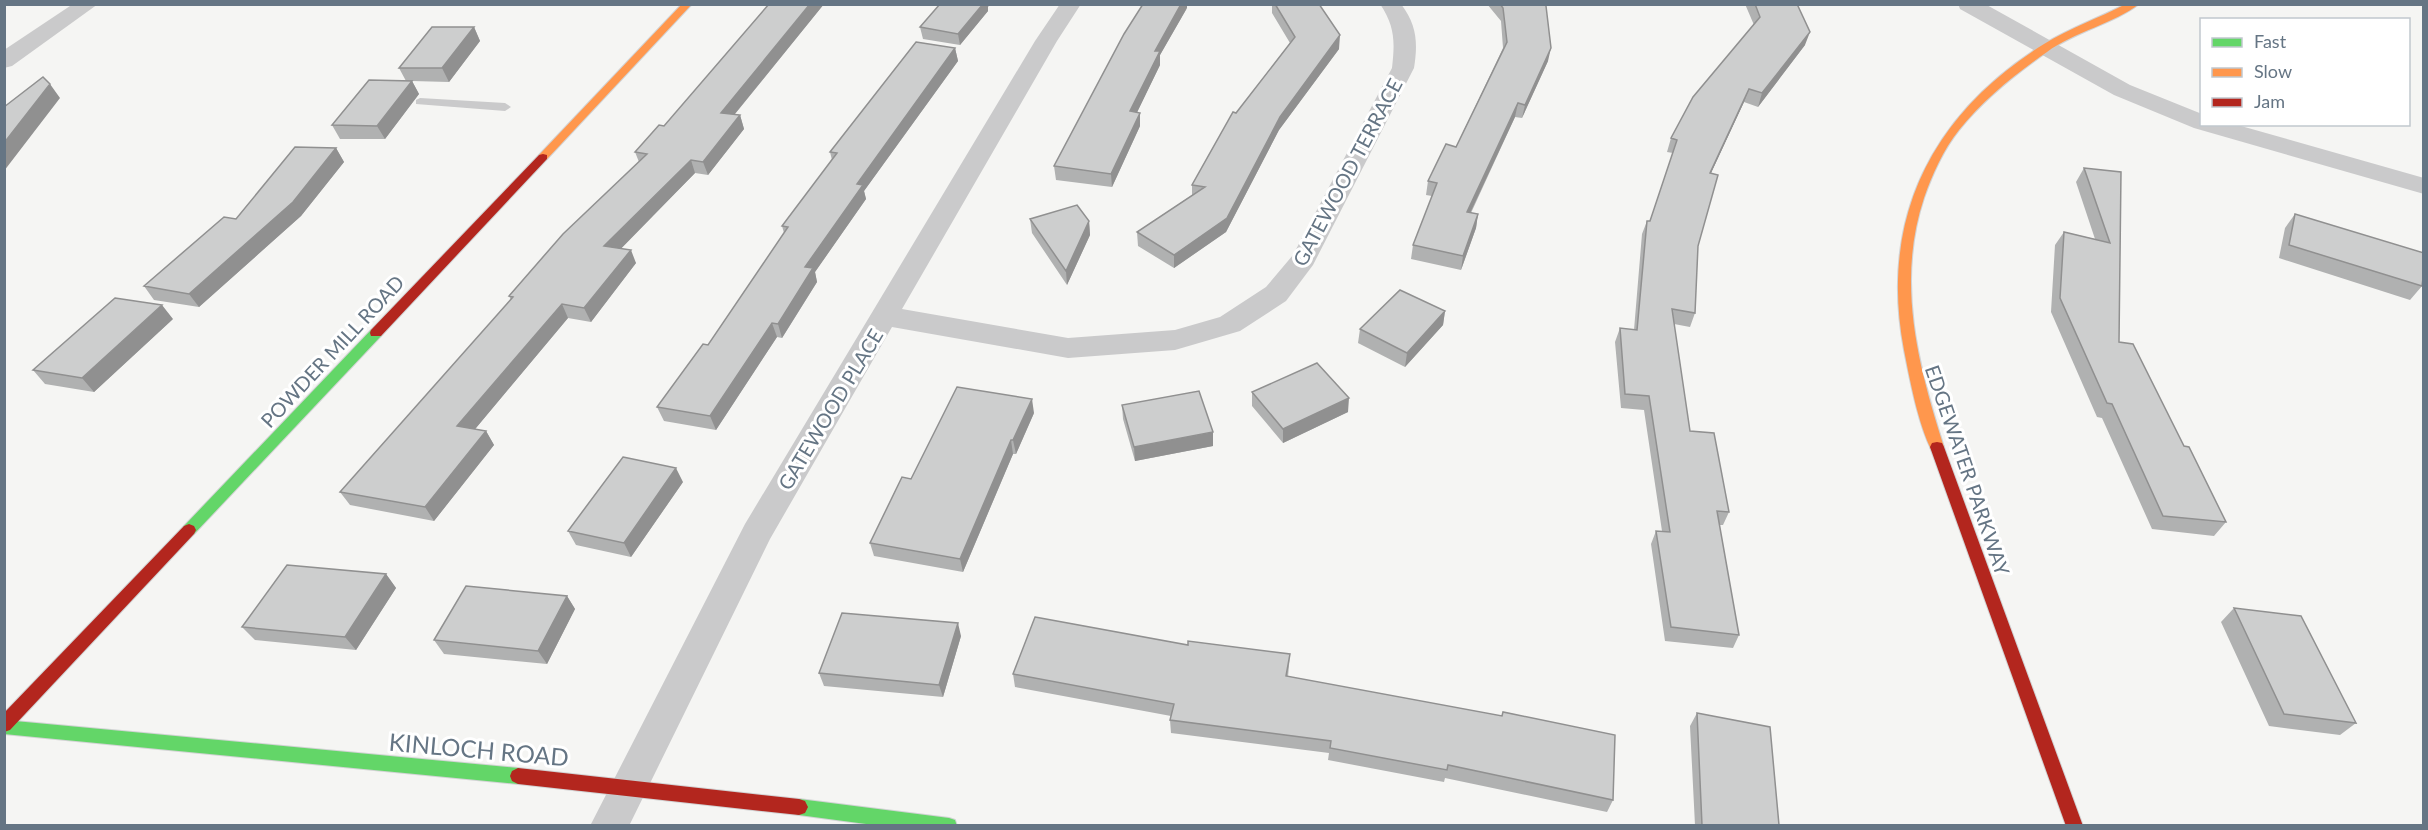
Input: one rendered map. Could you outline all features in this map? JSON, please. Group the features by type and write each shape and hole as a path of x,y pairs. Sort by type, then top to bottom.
{"street":[{"path":"4,61 88,4"},
{"name":"POWDER MILL ROAD","path":"4,726 688,4"},
{"name":"GATEWOOD PLACE","path":"609,825 756,533 1046,41 1071,4"},
{"name":"GATEWOOD TERRACE","path":"885,316 1068,348 1175,340 1230,324 1276,294 1304,259 1403,68 1407,38 1400,16 1390,4"},
{"path":"1968,4 2122,90 2200,122"},
{"name":"EDGEWATER PARKWAY","path":"2074,825 1920,400 1906,334 1905,280 1912,211 1923,176 1944,142 1969,111 2046,48 2135,4"},
{"path":"2213,126 2424,186"},
{"name":"KINLOCH ROAD","path":"4,726 629,786 949,825"}],"lane":[{"path":"420,102 505,107"}],"building":[{"path":"769,4 810,4 721,113 740,115 703,162 691,160 604,246 631,250 584,308 562,304 457,426 486,431 425,507 340,492 513,297 509,296 563,234 647,154 635,152 659,125 664,126"},
{"path":"940,4 983,4 958,34 920,27"},
{"path":"1143,4 1181,4 1155,51 1160,51 1130,111 1140,113 1111,174 1054,166 1124,34"},
{"path":"1275,4 1319,4 1340,35 1280,117 1227,218 1174,255 1137,232 1205,187 1192,185 1233,112 1236,113 1295,37"},
{"path":"1500,4 1544,4 1551,48 1525,105 1518,103 1467,212 1478,214 1463,256 1413,245 1437,183 1428,181 1446,144 1456,147 1507,42 1503,8"},
{"path":"1755,4 1797,4 1810,32 1762,93 1749,89 1710,173 1718,175 1698,246 1695,313 1672,309 1690,431 1714,433 1729,512 1717,511 1739,635 1671,627 1656,531 1670,532 1649,396 1625,394 1620,328 1637,330 1647,221 1650,221 1677,140 1671,138 1693,97 1760,17"},
{"path":"432,27 474,27 442,68 399,68"},
{"path":"916,42 955,48 857,184 863,185 805,267 813,268 778,324 772,323 710,416 657,407 703,344 708,345 788,227 782,226 837,153 830,152"},
{"path":"43,77 50,84 4,143 4,107"},
{"path":"369,80 412,81 377,126 332,125"},
{"path":"295,147 336,148 293,202 189,294 144,286 224,217 236,219"},
{"path":"2084,168 2121,172 2119,342 2133,344 2184,446 2189,447 2226,522 2163,516 2112,404 2107,403 2060,298 2064,232 2110,243"},
{"path":"1077,205 1089,221 1066,271 1030,219"},
{"path":"2295,214 2424,253 2422,286 2289,245"},
{"path":"1400,290 1445,311 1407,353 1360,329"},
{"path":"115,298 162,305 82,378 33,370"},
{"path":"1317,363 1349,398 1283,429 1252,392"},
{"path":"957,387 1032,399 1011,440 960,559 870,543 902,477 911,479"},
{"path":"1199,391 1213,432 1134,447 1122,405"},
{"path":"623,457 676,468 624,543 568,531"},
{"path":"287,565 386,574 345,637 242,627"},
{"path":"466,586 567,596 538,651 434,640"},
{"path":"2234,608 2301,616 2356,723 2284,714"},
{"path":"842,613 958,623 939,685 819,673"},
{"path":"1035,617 1188,645 1188,641 1290,654 1286,676 1502,716 1503,712 1615,735 1613,800 1448,765 1447,770 1330,748 1331,741 1170,720 1174,704 1013,674"},
{"path":"1697,713 1770,727 1779,825 1702,825"}],"traffic: fast":[{"path":"189,530 376,333"},
{"path":"4,727 518,776"},
{"path":"799,807 949,826"}],"traffic: slow":[{"path":"543,157 688,4"},
{"path":"1937,447 1918,387 1907,330 1904,275 1910,224 1926,175 1953,129 1993,87 2045,48 2135,4"}],"traffic: jam":[{"path":"376,333 543,157"},
{"path":"1937,447 2075,826"},
{"path":"4,725 189,530"},
{"path":"518,776 799,807"}]}
